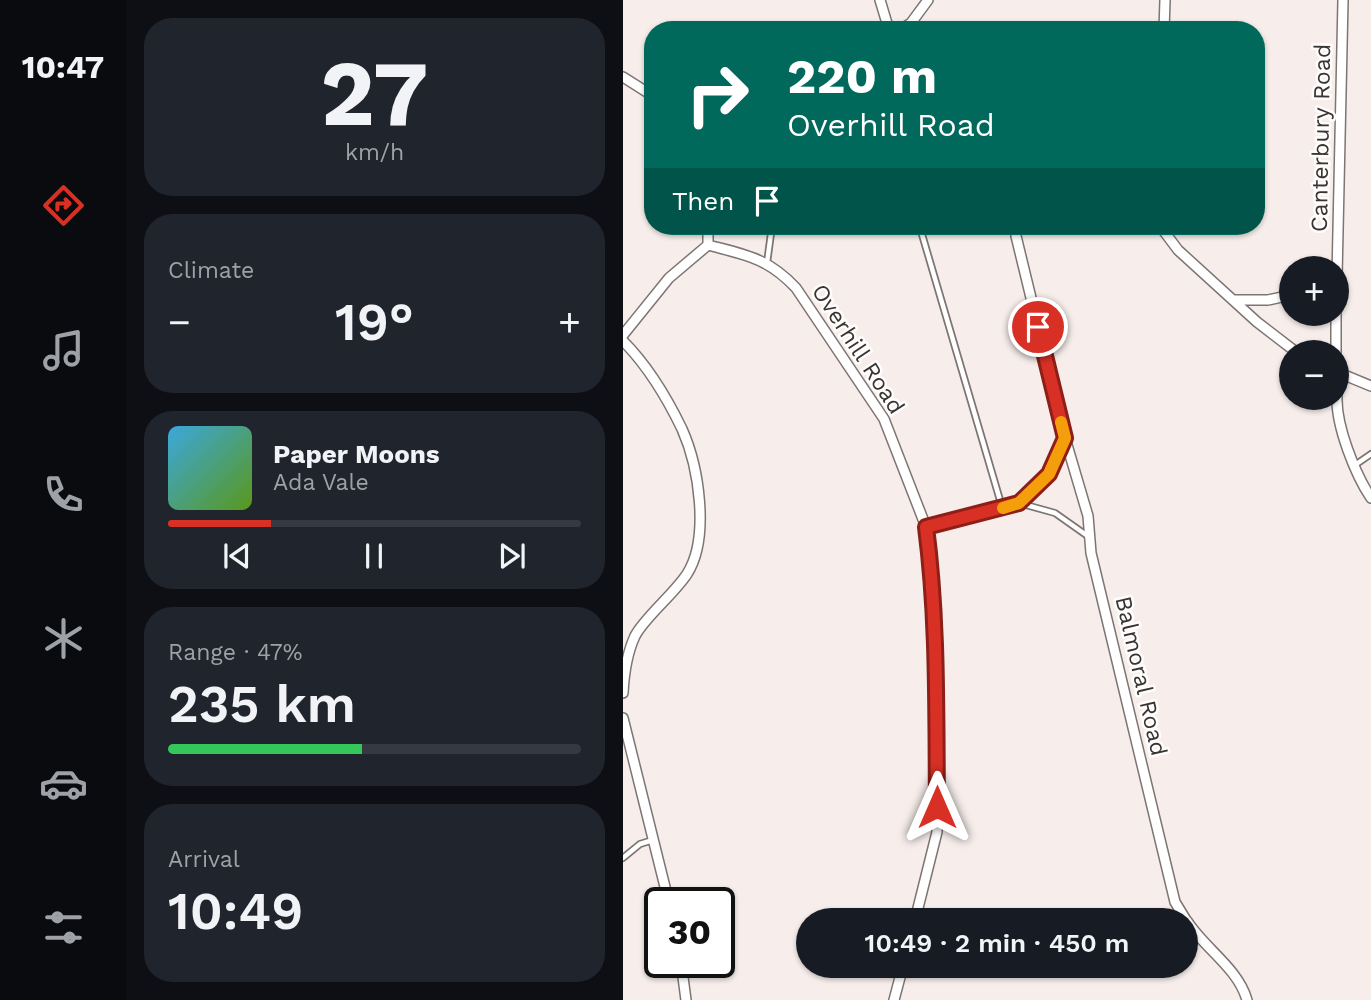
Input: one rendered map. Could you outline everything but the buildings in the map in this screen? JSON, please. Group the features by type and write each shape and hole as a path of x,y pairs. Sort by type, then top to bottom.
{"street":[{"path":"880,0 886,21"},
{"path":"912,21 928,0"},
{"path":"1164,21 1165,0"},
{"name":"Canterbury Road","path":"1337,256 1343,0"},
{"path":"623,77 644,90"},
{"path":"623,335 669,278 708,245 708,235"},
{"path":"926,527 1019,503 1049,474 1065,438 1016,235"},
{"path":"1167,235 1178,250 1281,340"},
{"name":"Overhill Road","path":"708,245 754,257 781,271 796,288 884,419 926,527 936,626 937,832 918,908"},
{"path":"1233,300 1279,298"},
{"path":"623,341 648,370 682,431 700,500 696,552 688,572 635,634 624,673 623,693"},
{"path":"1349,377 1371,386"},
{"path":"1337,410 1355,465 1371,498"},
{"name":"Balmoral Road","path":"1065,438 1088,516 1091,553 1178,908"},
{"path":"623,718 665,887"},
{"name":"Balmoral Road","path":"1198,937 1232,974 1247,1000"},
{"path":"683,978 686,1000"},
{"path":"894,1000 900,978"}],"lane":[{"path":"767,264 771,235"},
{"path":"922,235 1002,508"},
{"path":"1355,465 1371,454"},
{"path":"1019,503 1055,513 1090,537"},
{"path":"623,858 640,844 654,839"}],"slow traffic":[{"path":"1003,508 1019,503 1049,474 1065,438 1061,422"}],"route":[{"path":"937,807 936,626 926,527 1019,503 1049,474 1065,438 1038,327"}]}
